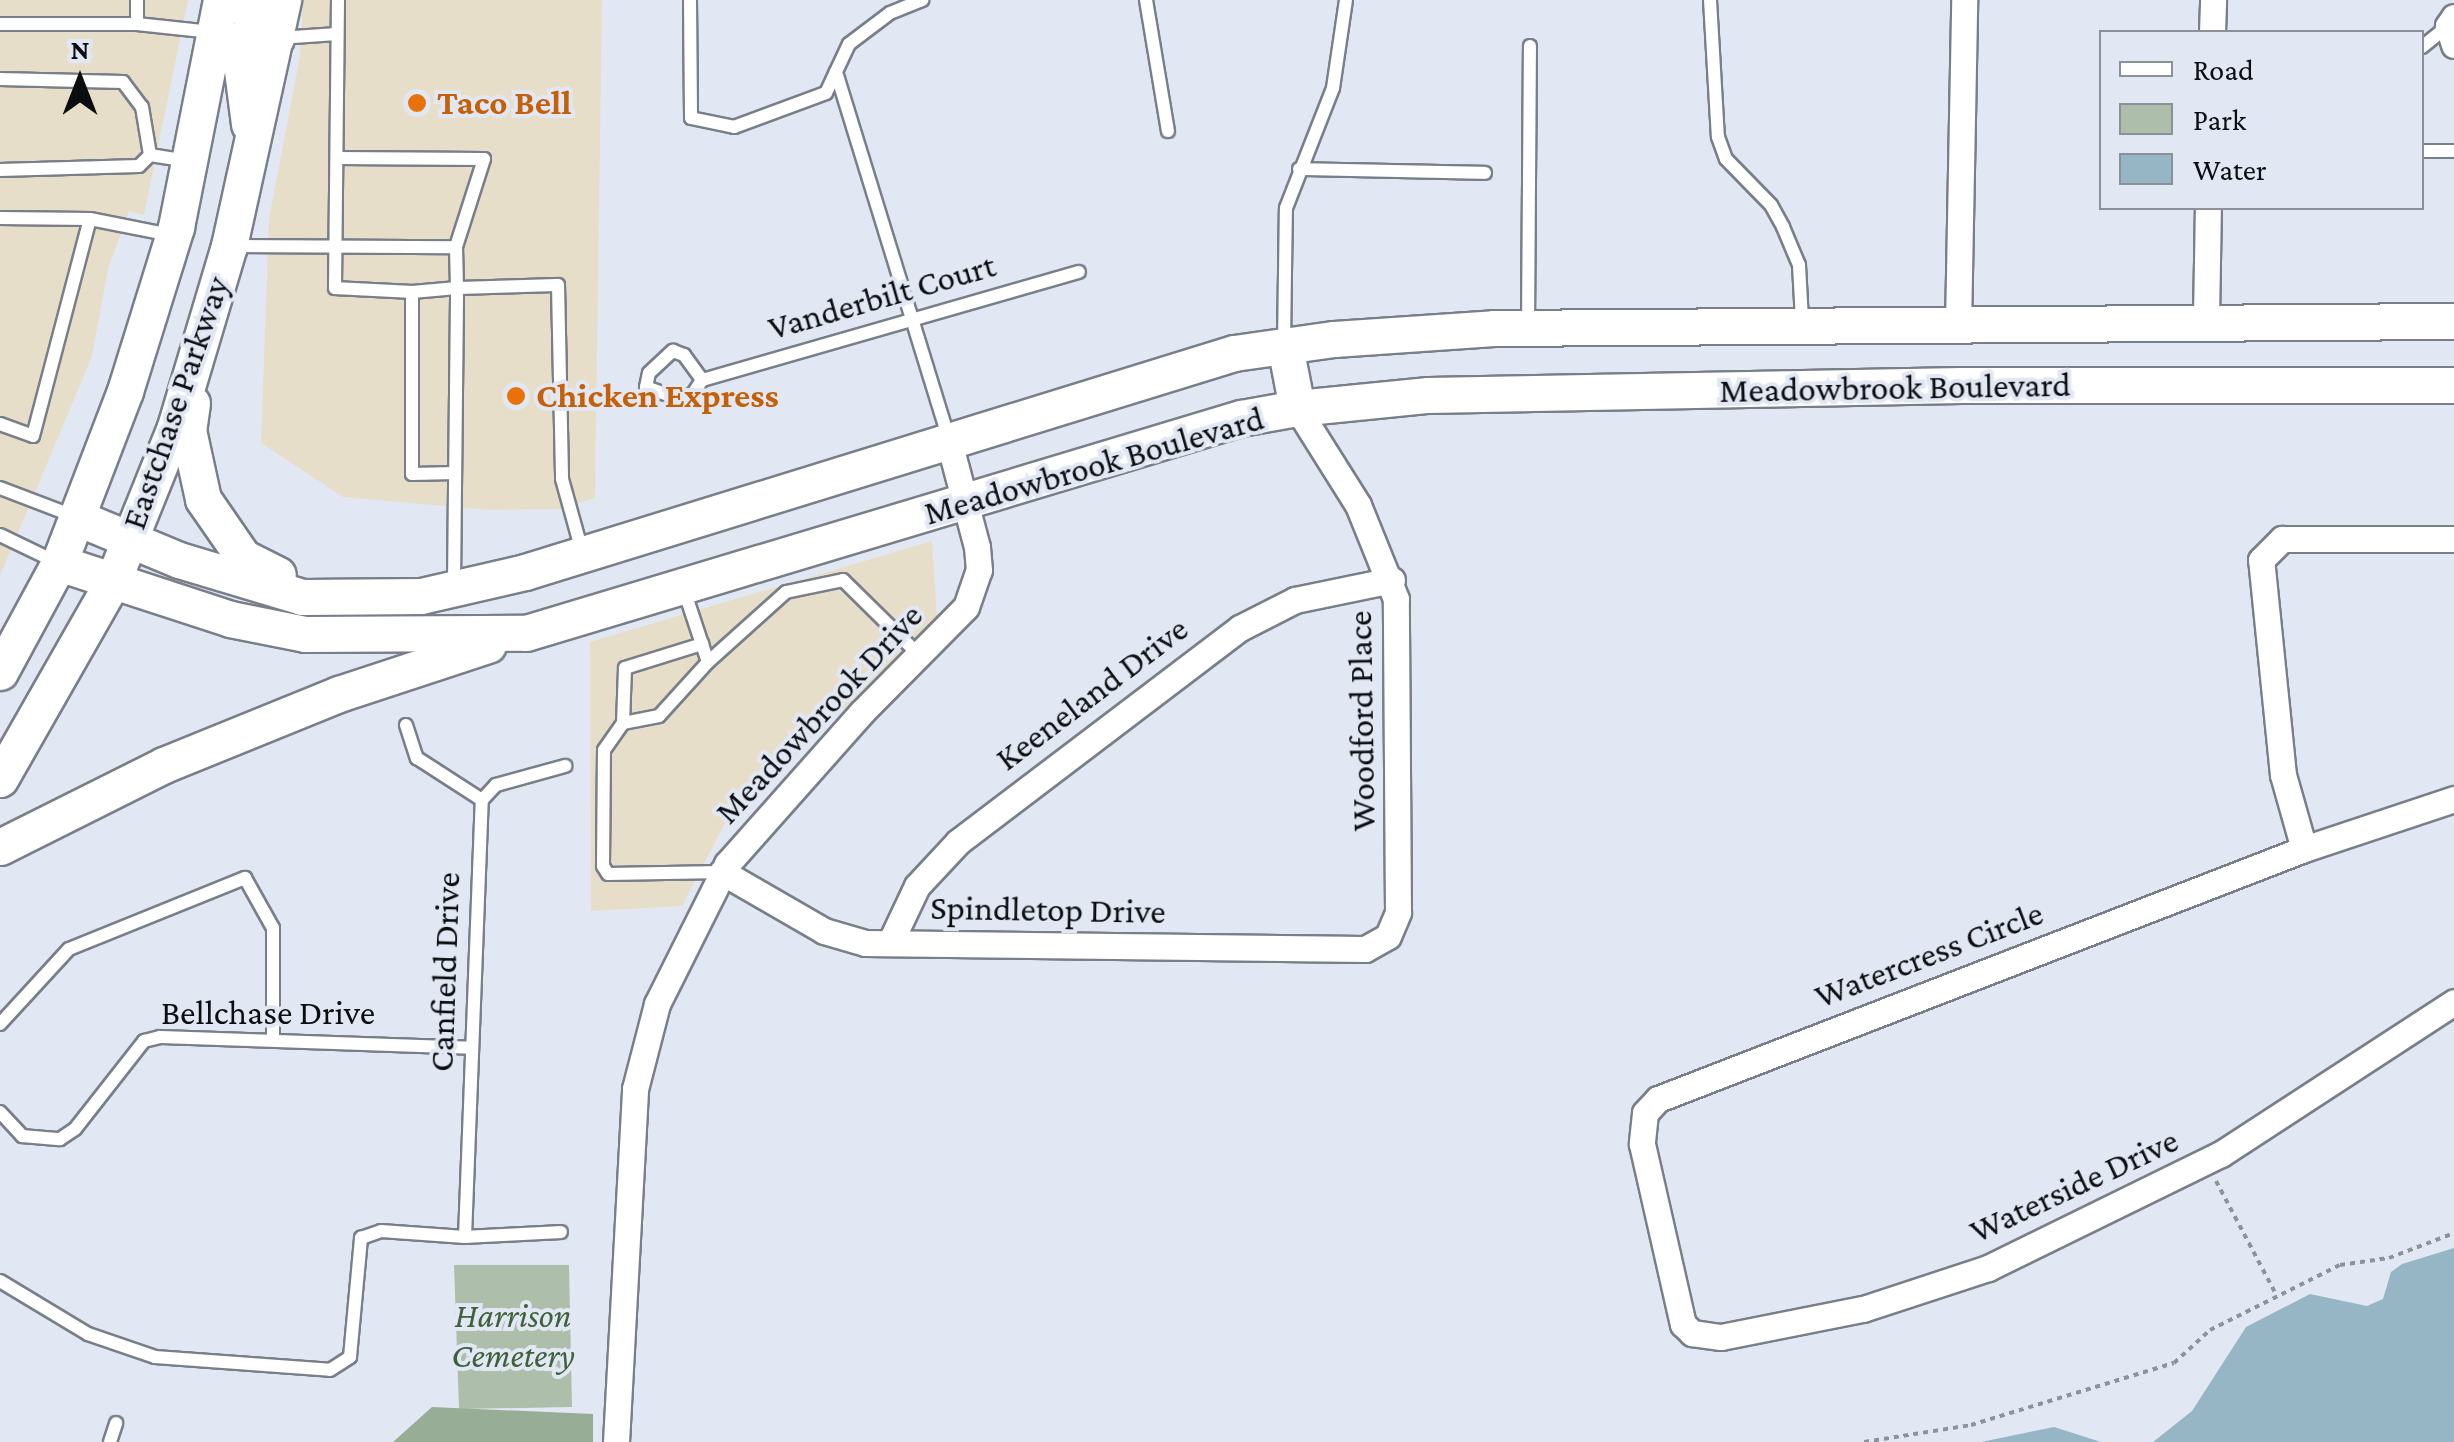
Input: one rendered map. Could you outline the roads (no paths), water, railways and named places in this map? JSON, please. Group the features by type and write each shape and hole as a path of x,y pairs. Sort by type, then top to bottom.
{"main road":[{"path":"248,0 252,22 276,38"},
{"name":"Eastchase Parkway","path":"0,779 112,583 198,360 229,246 283,0"},
{"path":"218,16 239,47 244,110 254,139"},
{"name":"Eastchase Parkway","path":"0,672 59,564 78,518 174,236 218,16"},
{"name":"Meadowbrook Boulevard","path":"78,518 179,560 323,598 421,596 582,553 1234,353 1284,346 1528,328 1802,330 2206,318 2454,321"},
{"path":"1958,326 1961,384"},
{"path":"1284,346 1297,408"},
{"path":"198,360 188,430 204,499 243,557 323,598"},
{"name":"Meadowbrook Boulevard","path":"59,564 112,583 305,634 526,633 682,583 968,504 1241,418 1297,408 1428,396 1961,384 2454,385"},
{"path":"0,847 232,737 526,633"}],"street":[{"path":"1958,326 1964,0"},
{"path":"2212,30 2213,0"},
{"path":"2206,318 2208,210"},
{"name":"Woodford Place","path":"1297,408 1358,505 1392,580 1399,619 1398,912 1388,936"},
{"name":"Meadowbrook Drive","path":"616,1442 622,1230 641,1056 679,950 722,872 794,785 966,607 979,570 968,504 950,442"},
{"path":"2304,848 2283,774 2261,560 2282,539 2454,539"},
{"name":"Keeneland Drive","path":"890,943 916,886 979,822 1240,628 1295,600 1392,580"},
{"name":"Watercress Circle","path":"1687,1329 1642,1144 1645,1113 1658,1098 2304,848 2454,799"},
{"name":"Spindletop Drive","path":"722,872 824,931 890,943 1365,949 1388,936"},
{"name":"Waterside Drive","path":"1687,1329 1721,1337 1864,1310 1988,1268 2206,1162 2454,1002"}],"lane":[{"path":"137,0 137,24"},
{"path":"338,0 335,288 412,292 558,285 562,479 582,553"},
{"path":"690,0 691,118 734,126 779,115 826,93 849,44 890,13 923,0"},
{"path":"1146,0 1168,130"},
{"path":"1284,346 1286,208 1333,88 1346,0"},
{"path":"1710,0 1718,137 1726,159 1770,204 1783,228 1799,265 1802,330"},
{"path":"0,24 137,24 218,16"},
{"path":"2424,46 2452,29"},
{"path":"276,38 336,34"},
{"path":"1528,328 1530,46"},
{"path":"836,72 950,442"},
{"path":"0,79 122,82 142,107 150,155"},
{"path":"2424,151 2454,150"},
{"path":"150,155 189,161"},
{"path":"0,170 139,166 150,155"},
{"path":"336,158 484,159 456,247 454,589"},
{"path":"1299,168 1485,173"},
{"path":"0,218 90,219 174,236"},
{"path":"0,424 33,436 90,219"},
{"path":"229,246 456,247"},
{"name":"Vanderbilt Court","path":"702,380 684,355 673,352 649,373 646,387 679,400 694,394 702,380 911,316 1078,272"},
{"path":"412,292 412,474 455,474"},
{"path":"0,488 78,518"},
{"path":"0,535 59,564"},
{"path":"623,724 659,716 708,662 786,592 843,580 920,657"},
{"path":"682,583 708,662"},
{"path":"702,644 625,668 623,724 603,756 604,871 722,872"},
{"path":"406,725 418,758 482,800 496,786 565,766"},
{"name":"Canfield Drive","path":"465,1237 482,800"},
{"path":"0,1024 68,949 246,878 273,928 273,1038"},
{"name":"Bellchase Drive","path":"0,1112 22,1136 60,1138 75,1130 144,1041 273,1038 472,1048"},
{"path":"0,1281 88,1334 155,1357 330,1370 350,1357 361,1238 381,1232 465,1237 561,1232"},
{"path":"110,1442 116,1422"}],"water":[{"path":"2454,1248 2454,1442 2153,1442 2192,1411 2246,1327 2310,1294 2367,1306 2383,1299 2391,1272 2402,1264"},
{"path":"2054,1427 2101,1442 1981,1442 2020,1434"}],"place":[{"name":"Taco Bell","path":"417,103"},
{"name":"Chicken Express","path":"516,396"}],"park label":[{"name":"Harrison Cemetery","path":"513,1336"}]}
